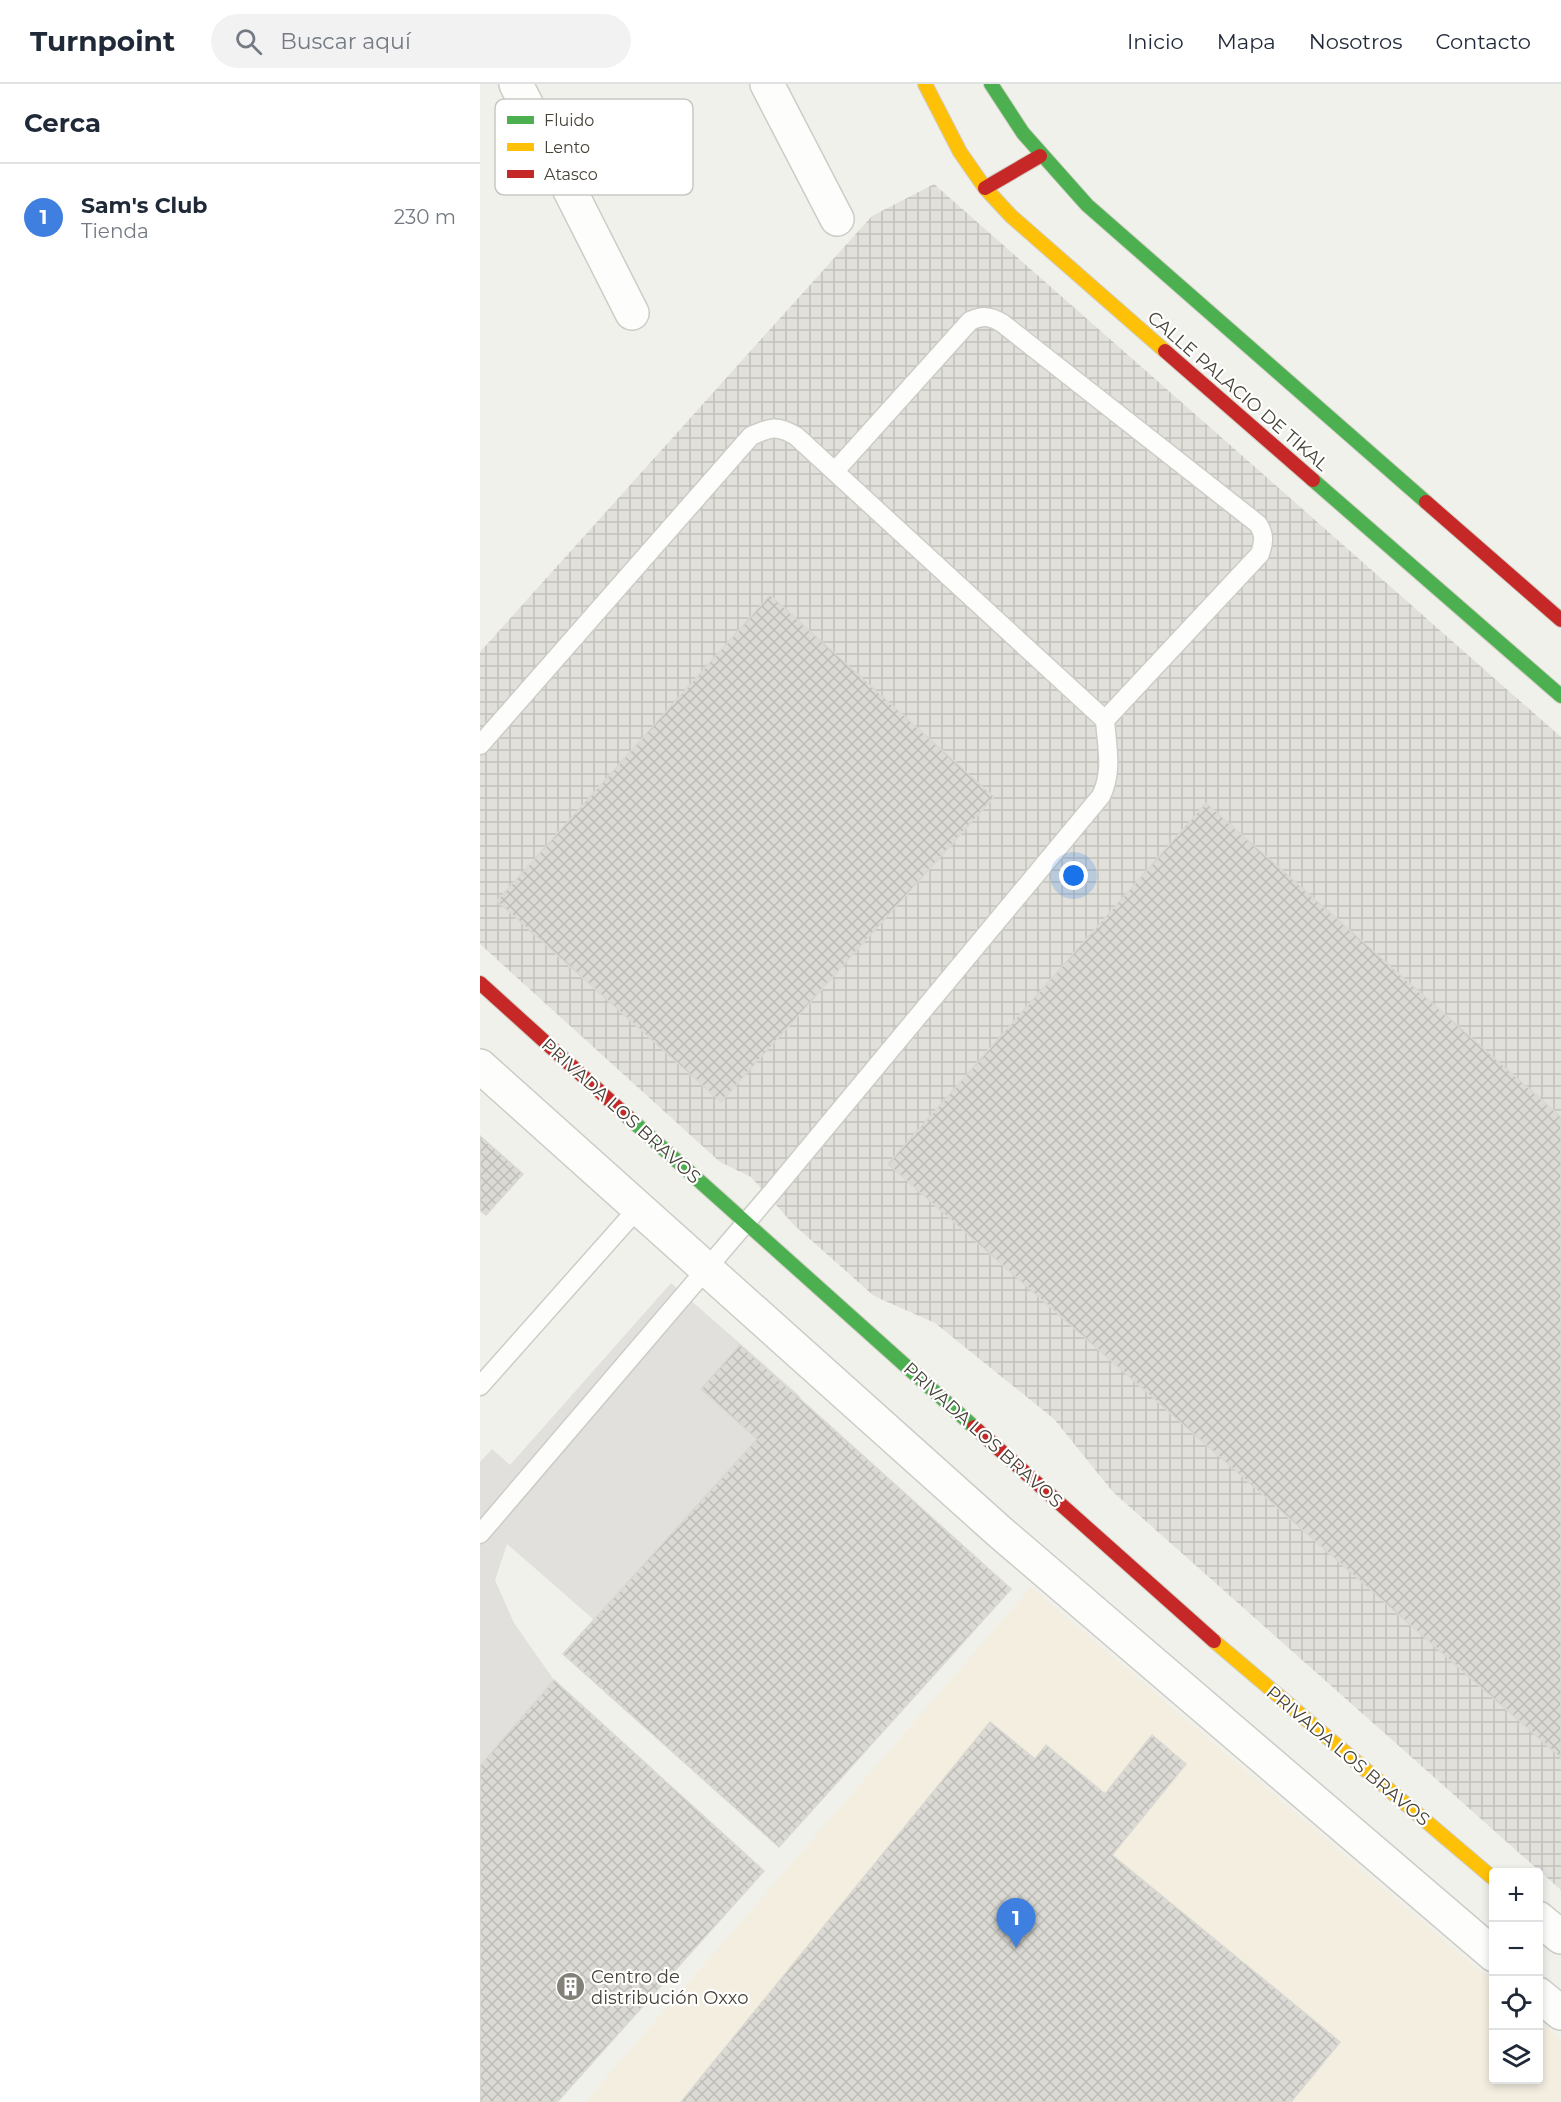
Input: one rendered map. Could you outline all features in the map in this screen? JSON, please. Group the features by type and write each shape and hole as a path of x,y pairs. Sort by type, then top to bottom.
{"street":[{"path":"516,84 524,99"},
{"path":"767,84 837,219"},
{"name":"CALLE PALACIO DE TIKAL","path":"925,84 960,152 985,188 1011,216 1561,696"},
{"path":"991,84 1005,111 1040,156 1087,205 1561,620"},
{"path":"985,188 1040,156"},
{"path":"572,195 632,313"},
{"name":"PRIVADA LOS BRAVOS","path":"480,983 745,1223 1224,1650 1489,1876"},
{"path":"480,1066 707,1267 1001,1533 1489,1951"},
{"path":"1543,1921 1561,1937"},
{"path":"1543,1997 1561,2013"}],"lane":[{"path":"835,471 970,321 981,316 991,317 1002,323 1258,524 1264,532 1264,543 1260,554 1105,720"},
{"path":"480,745 751,435 768,428 782,429 796,436 1105,720 1110,769 1107,784 1101,796 745,1223 480,1534"},
{"path":"480,1386 639,1207"}],"shaded area":[{"path":"934,184 1561,737 1561,1890 1543,1874 1543,1868 1536,1868 1113,1492 1054,1419 935,1323 874,1296 794,1225 751,1177 720,1162 480,944 480,652 872,216"},
{"path":"671,1283 801,1397 601,1626 507,1544 495,1580 514,1623 554,1680 480,1766 480,1462 492,1449 510,1465"},
{"path":"1031,1587 1489,1979 1489,2084 1543,2084 1543,2023 1561,2039 1561,2102 585,2102"}],"building":[{"path":"770,595 994,797 721,1102 497,901"},
{"path":"1206,803 1561,1117 1561,1758 888,1164"},
{"path":"480,1136 523,1174 486,1215 480,1210"},
{"path":"740,1345 1011,1589 779,1847 563,1654 757,1439 701,1389"},
{"name":"Centro de distribución Oxxo","path":"554,1680 764,1871 557,2102 480,2102 480,1766"},
{"path":"990,1722 1035,1759 1046,1745 1105,1794 1152,1735 1186,1764 1112,1855 1340,2042 1291,2102 681,2102"}],"traffic: fast":[{"path":"991,84 1023,133 1087,205 1426,502"},
{"path":"1313,480 1561,696"},
{"path":"628,1117 974,1427"}],"traffic: slow":[{"path":"925,84 960,152 985,188 1011,216 1165,351"},
{"path":"1214,1641 1489,1875"}],"traffic: jam":[{"path":"985,188 1040,156"},
{"path":"1165,351 1313,480"},
{"path":"1426,502 1561,620"},
{"path":"480,983 628,1117"},
{"path":"974,1427 1214,1641"}],"place":[{"name":"Sam's Club","path":"1016,1948"},
{"name":"Centro de distribución Oxxo","path":"570,1987"}]}
